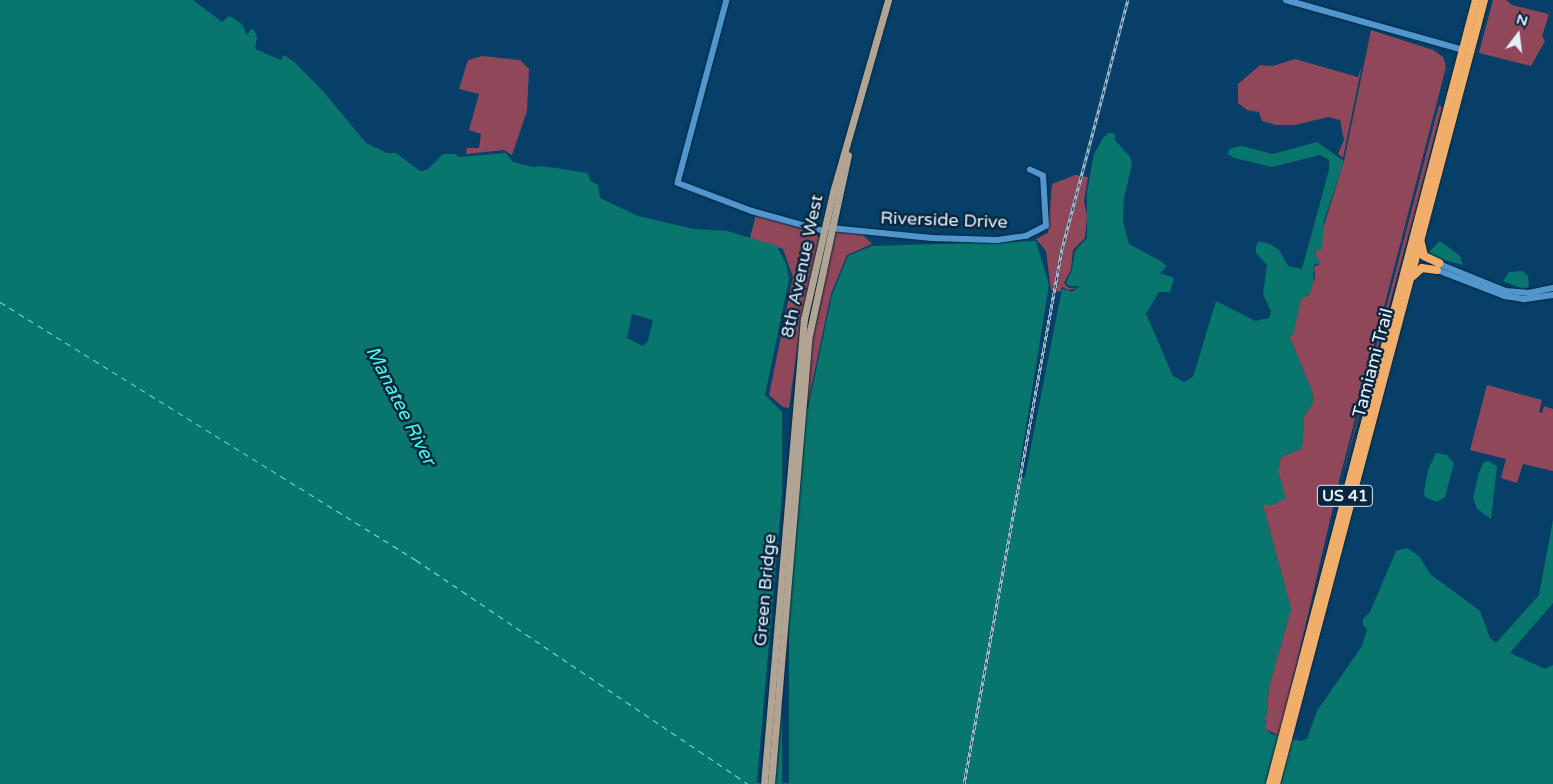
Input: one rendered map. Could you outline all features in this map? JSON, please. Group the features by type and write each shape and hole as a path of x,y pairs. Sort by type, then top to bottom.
{"highway":[{"name":"Tamiami Trail","path":"1287,732 1466,51 1482,1"},
{"name":"Tamiami Trail","path":"1287,732 1410,280 1411,260 1421,238 1466,51"},
{"path":"1421,238 1424,256 1438,266"},
{"path":"1410,280 1418,270 1438,266"},
{"name":"US 41","path":"1270,784 1287,732"},
{"name":"US 41","path":"1276,784 1287,732"}],"main road":[{"name":"8th Avenue West","path":"799,398 804,319 833,192 849,142 888,0"},
{"name":"8th Avenue West","path":"799,398 815,296 849,142"},
{"path":"831,228 829,222 833,192"},
{"path":"815,296 826,239 824,231"},
{"name":"Green Bridge","path":"764,784 799,398"},
{"name":"Green Bridge","path":"771,784 799,398"}],"street":[{"path":"726,0 678,183 752,211 824,231"},
{"path":"1286,0 1299,2 1466,51"},
{"name":"Riverside Drive","path":"831,228 932,238 1021,238 1046,226 1043,176 1030,170"},
{"path":"1411,260 1438,266 1506,291 1529,293 1553,288"},
{"path":"1438,266 1505,296 1526,299 1553,295"}],"shaded area":[{"path":"1493,0 1506,0 1512,5 1549,14 1542,36 1545,41 1531,66 1479,53"},
{"path":"1371,30 1433,50 1443,57 1446,67 1340,477 1280,736 1265,729 1269,687 1291,609 1263,505 1273,505 1285,498 1278,470 1281,457 1302,448 1304,416 1313,403 1312,391 1289,336 1301,299 1309,295 1315,276 1314,267 1320,264 1315,254 1344,161"},
{"path":"482,56 520,60 529,69 527,111 512,155 504,150 466,154 467,148 479,148 481,134 469,130 479,94 459,89 468,60"},
{"path":"1295,59 1358,77 1362,65 1343,158 1338,154 1344,140 1340,120 1328,117 1295,125 1276,125 1262,121 1259,112 1247,110 1238,103 1238,84 1260,65 1273,66"},
{"path":"1439,105 1442,107 1416,208 1340,485"},
{"path":"1075,175 1088,177 1084,201 1087,216 1085,238 1073,250 1071,269 1064,283 1069,288 1077,288 1068,290 1062,287 1060,292 1051,290 1046,251 1036,239 1048,233 1052,184"},
{"path":"756,214 816,234 819,238 800,329 789,408 783,407 769,395 793,277 783,249 750,238"},
{"path":"833,230 861,233 872,244 847,255 831,294 808,402 805,402 810,340"},
{"path":"1487,385 1542,400 1539,412 1542,413 1544,406 1553,409 1553,471 1523,464 1517,483 1501,478 1506,459 1470,450"}],"water":[{"name":"Manatee River","path":"0,0 193,0 222,22 229,16 242,24 247,35 251,29 254,30 257,36 255,49 281,60 284,55 294,62 323,91 366,143 387,153 396,153 420,171 427,170 443,154 456,154 458,157 506,153 513,162 533,167 542,166 588,173 590,181 598,185 600,198 638,216 694,229 727,231 777,246 786,264 789,279 765,395 781,411 808,408 832,295 848,256 872,246 1036,241 1049,285 1018,476 1022,478 1025,477 1062,289 1072,292 1080,286 1070,286 1066,283 1072,270 1075,251 1087,238 1087,192 1094,154 1103,138 1109,133 1115,134 1115,140 1130,157 1132,165 1124,197 1123,222 1129,244 1162,262 1167,266 1160,273 1174,278 1170,292 1159,292 1146,314 1173,376 1184,382 1193,377 1216,301 1255,321 1269,318 1271,312 1263,294 1267,265 1256,253 1256,246 1259,241 1270,244 1279,250 1288,266 1302,269 1329,170 1329,160 1320,155 1272,167 1234,158 1228,154 1229,149 1242,146 1273,154 1317,142 1344,161 1324,221 1322,250 1316,250 1315,254 1321,264 1314,264 1313,283 1309,295 1301,299 1293,335 1289,336 1312,391 1313,403 1304,416 1302,448 1281,457 1278,470 1286,498 1273,505 1263,505 1291,609 1269,687 1265,728 1271,734 1301,741 1307,739 1317,711 1362,646 1367,629 1363,625 1363,619 1370,612 1396,551 1407,548 1419,556 1430,574 1480,611 1490,638 1496,643 1539,595 1553,520 1553,603 1510,653 1545,669 1553,665 1553,784 0,784"},
{"path":"1440,241 1460,256 1463,265 1433,257 1429,252"},
{"path":"1522,271 1528,276 1529,287 1523,289 1503,281 1509,272"},
{"path":"1436,453 1447,455 1454,463 1445,497 1437,502 1425,497 1424,491 1428,470"},
{"path":"1488,461 1497,466 1491,519 1477,509 1473,498 1483,463"}],"pier":[{"path":"632,314 653,320 648,341 643,346 627,338"},
{"path":"790,403 806,404 773,784 757,782"},
{"path":"782,408 789,408 789,783 782,783"}],"ferry route":[{"path":"0,302 416,560 748,784"}],"railway":[{"path":"964,784 1062,249 1128,0"}]}
